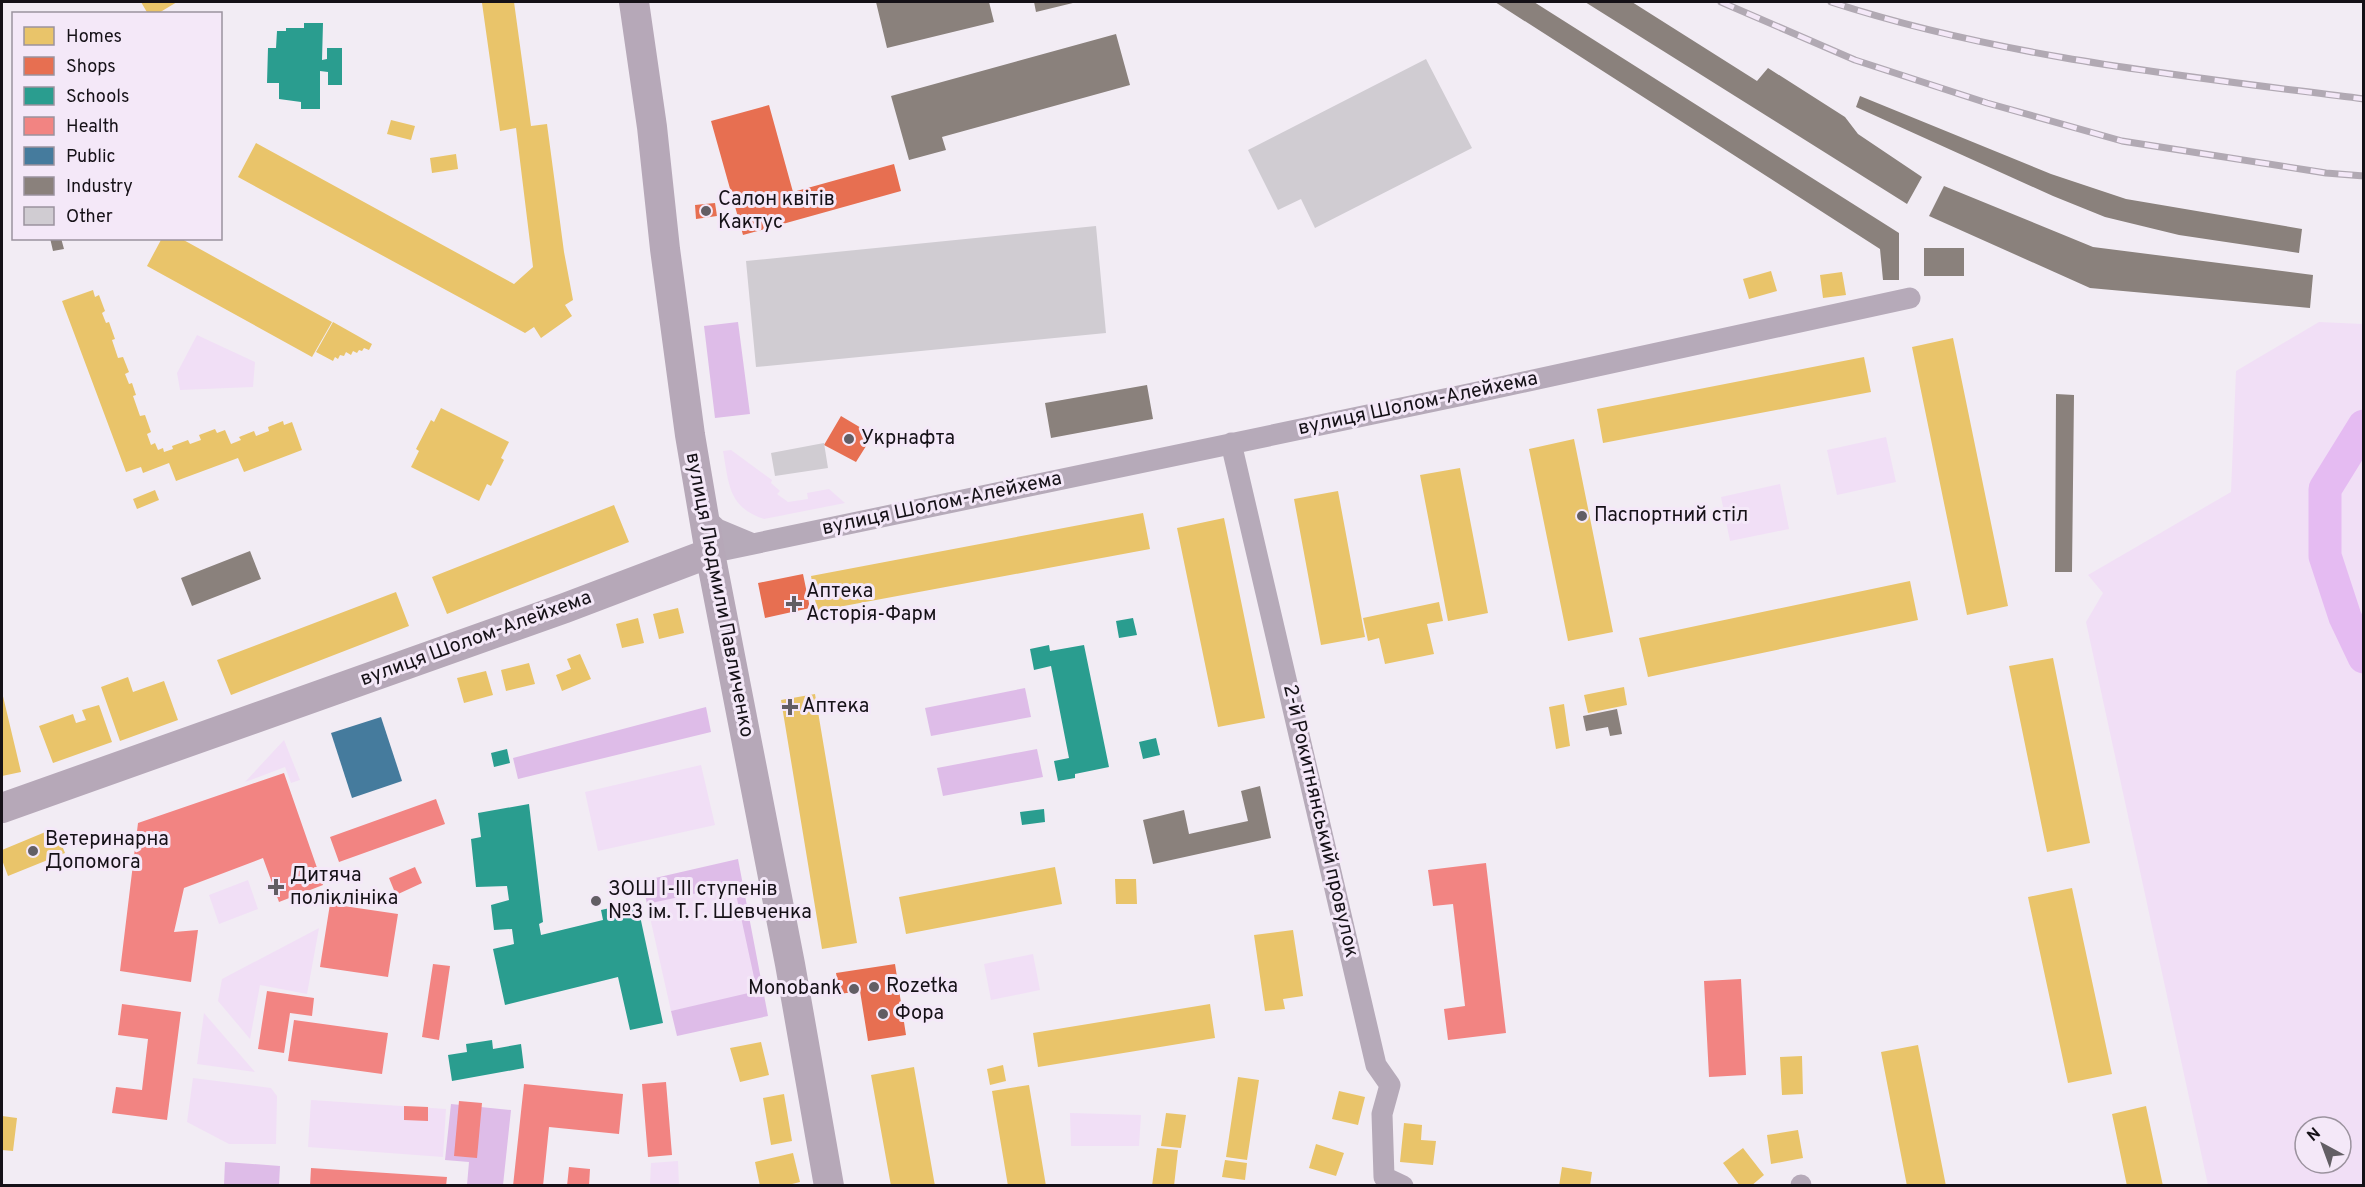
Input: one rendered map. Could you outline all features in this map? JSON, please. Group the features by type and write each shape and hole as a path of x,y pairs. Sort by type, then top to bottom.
{"main road":[{"name":"вулиця Людмили Павличенко","path":"634,2 652,127 664,249 703,516 790,964 829,1185"},
{"path":"667,570 685,554 703,516"},
{"name":"вулиця Шолом-Алейхема","path":"2,808 710,553"},
{"path":"667,570 687,572 718,594"}],"street":[{"name":"вулиця Шолом-Алейхема","path":"710,553 1473,393 1910,298"},
{"name":"2-й Рокитнянський провулок","path":"1232,442 1376,1065 1390,1085 1382,1114 1384,1177 1403,1185"},
{"path":"703,516 717,529 753,544"},
{"path":"718,594 723,572 733,556 753,544"}],"shaded area":[{"path":"738,322 750,414 715,418 704,326"},
{"path":"2319,322 2363,324 2363,1185 2208,1185 2086,622 2103,593 2088,575 2231,492 2236,371"},
{"path":"197,335 255,362 253,387 180,390 177,373"},
{"path":"1886,437 1896,482 1837,495 1827,450"},
{"path":"731,450 772,480 771,483 780,491 777,494 788,502 808,499 807,493 829,489 845,503 764,519 752,514 737,501 729,484 723,451"},
{"path":"1780,484 1789,529 1730,541 1721,497"},
{"path":"1025,688 1031,717 931,736 925,708"},
{"path":"706,707 711,732 518,779 513,758"},
{"path":"284,740 300,780 291,783 285,767 245,782"},
{"path":"1037,749 1043,777 943,796 937,768"},
{"path":"701,765 715,825 598,851 585,792"},
{"path":"738,859 768,1016 677,1036 671,1011 757,991 734,885 647,904 642,881"},
{"path":"248,880 258,909 219,924 209,895"},
{"path":"734,884 758,992 671,1011 647,904"},
{"path":"319,928 307,994 260,985 250,1039 218,1001 222,979"},
{"path":"1033,954 1040,990 991,1000 984,964"},
{"path":"204,1013 255,1072 197,1064"},
{"path":"193,1078 271,1088 277,1096 276,1144 229,1144 187,1122"},
{"path":"311,1100 446,1109 443,1157 308,1147"},
{"path":"451,1104 511,1110 503,1185 467,1185 469,1162 445,1160"},
{"path":"1070,1113 1141,1115 1139,1146 1071,1146"},
{"path":"678,1161 679,1185 650,1185 651,1163"},
{"path":"225,1162 280,1166 279,1185 224,1185"}],"building: Homes":[{"path":"141,2 177,2 160,12 147,12"},
{"path":"514,2 531,126 547,124 564,252 573,300 565,305 572,316 541,338 534,327 525,333 238,177 256,143 514,284 533,267 516,128 500,131 482,3"},
{"path":"391,120 415,126 411,140 387,134"},
{"path":"456,154 458,169 432,173 430,158"},
{"path":"161,240 184,240 332,322 312,357 147,266"},
{"path":"1771,271 1777,291 1749,299 1743,279"},
{"path":"1842,272 1846,295 1823,298 1820,275"},
{"path":"93,290 95,297 99,295 105,311 102,313 106,323 109,322 118,358 123,357 129,372 125,374 129,384 132,383 136,395 133,396 140,416 145,415 151,432 147,434 151,445 155,443 158,450 163,448 164,452 188,440 190,444 201,440 199,435 215,429 217,433 225,430 231,444 241,440 239,437 254,431 256,436 269,431 268,427 283,421 284,425 292,422 302,450 244,472 238,458 176,481 169,463 143,473 141,467 126,472 62,301"},
{"path":"333,322 372,344 369,350 364,348 357,353 353,351 351,355 346,352 338,359 335,357 333,361 316,352"},
{"path":"1953,338 2008,606 1967,615 1912,347"},
{"path":"1864,357 1871,392 1603,443 1597,409"},
{"path":"441,408 509,442 501,458 504,460 491,486 487,484 479,501 411,467 419,451 416,449 431,420 434,422"},
{"path":"1574,439 1613,632 1568,641 1529,449"},
{"path":"1460,468 1488,613 1448,621 1420,475"},
{"path":"155,490 159,500 137,509 133,499"},
{"path":"1338,491 1365,637 1321,645 1294,499"},
{"path":"614,505 629,542 447,614 432,577"},
{"path":"1143,513 1150,549 817,611 811,576"},
{"path":"1224,518 1265,718 1218,727 1177,528"},
{"path":"1910,581 1918,620 1648,677 1639,638"},
{"path":"396,592 409,626 231,695 217,660"},
{"path":"1439,602 1443,621 1427,624 1434,654 1385,664 1379,638 1368,641 1363,618"},
{"path":"678,608 684,633 659,639 653,614"},
{"path":"638,618 644,643 622,648 616,624"},
{"path":"580,654 591,679 562,691 556,675 571,669 567,659"},
{"path":"2053,658 2090,843 2047,852 2009,666"},
{"path":"529,663 535,684 506,691 501,670"},
{"path":"486,671 493,695 464,703 457,678"},
{"path":"128,677 133,692 164,681 178,720 120,741 101,687"},
{"path":"1624,687 1627,705 1588,713 1584,695"},
{"path":"2,692 21,772 2,776"},
{"path":"815,694 857,943 822,949 781,700"},
{"path":"1564,704 1570,746 1556,749 1549,707"},
{"path":"99,705 112,742 53,763 39,726 73,714 76,723 86,720 82,710"},
{"name":"Ветеринарна Допомога","path":"55,828 65,853 8,876 2,860 2,850"},
{"path":"1055,867 1062,904 906,934 899,897"},
{"path":"1115,879 1136,879 1137,904 1116,904"},
{"path":"2072,888 2112,1074 2068,1083 2028,897"},
{"path":"1293,930 1303,996 1283,999 1285,1009 1265,1011 1254,935"},
{"path":"1210,1004 1215,1038 1038,1067 1033,1033"},
{"path":"761,1042 769,1075 740,1082 730,1048"},
{"path":"1918,1045 1946,1186 1907,1186 1881,1052"},
{"path":"1802,1056 1803,1094 1782,1095 1780,1057"},
{"path":"1003,1065 1006,1081 990,1085 987,1069"},
{"path":"914,1067 935,1186 891,1186 871,1075"},
{"path":"1238,1077 1259,1080 1247,1160 1226,1157"},
{"path":"1029,1085 1046,1186 1008,1186 992,1091"},
{"path":"1339,1091 1365,1097 1358,1125 1332,1119"},
{"path":"784,1094 792,1141 771,1145 763,1098"},
{"path":"2146,1106 2163,1186 2127,1186 2112,1114"},
{"path":"1166,1113 1186,1115 1181,1148 1161,1146"},
{"path":"2,1116 17,1118 13,1151 2,1150"},
{"path":"1404,1123 1422,1125 1421,1140 1436,1141 1433,1165 1400,1162"},
{"path":"1798,1130 1803,1158 1771,1164 1767,1135"},
{"path":"1316,1144 1344,1153 1336,1176 1309,1168"},
{"path":"1157,1148 1178,1150 1174,1186 1152,1186"},
{"path":"1743,1148 1764,1175 1751,1186 1740,1186 1723,1163"},
{"path":"793,1153 800,1182 784,1186 760,1186 755,1162"},
{"path":"1225,1160 1247,1163 1245,1180 1222,1177"},
{"path":"1562,1167 1592,1172 1590,1186 1559,1186"}],"building: Shops":[{"path":"769,105 793,192 894,164 901,191 743,235 711,121"},
{"name":"Салон квітів Кактус","path":"715,203 717,216 696,219 695,205"},
{"name":"Укрнафта","path":"841,416 873,435 856,462 824,445"},
{"path":"803,574 810,608 765,618 758,583"},
{"name":"Фора","path":"895,964 906,1035 868,1041 860,991 840,994 836,973"}],"building: Schools":[{"path":"304,23 323,23 322,60 327,59 327,48 342,48 342,85 328,85 328,72 320,71 320,109 301,109 301,102 279,99 279,83 267,83 268,48 276,48 277,31 286,31 286,28 304,28"},
{"path":"1133,618 1137,635 1119,638 1116,621"},
{"path":"1049,645 1050,651 1084,645 1109,767 1075,774 1075,778 1058,781 1054,761 1069,758 1051,666 1034,670 1030,649"},
{"path":"1156,738 1160,755 1143,759 1139,742"},
{"path":"507,749 510,763 494,767 491,753"},
{"path":"529,804 543,922 539,924 541,935 603,920 601,910 637,902 663,1023 630,1030 618,977 505,1005 493,949 514,944 512,929 494,930 491,905 509,900 507,886 476,887 471,839 481,837 478,813"},
{"path":"1044,809 1045,822 1022,825 1020,812"},
{"path":"492,1040 493,1049 521,1044 524,1068 452,1081 448,1055 467,1052 466,1044"}],"building: Health":[{"path":"284,773 323,885 279,902 263,858 184,888 174,932 198,930 191,982 120,971 138,823"},
{"path":"436,799 445,824 339,862 330,837"},
{"path":"1486,863 1506,1033 1448,1040 1444,1009 1465,1006 1453,904 1433,906 1428,870"},
{"path":"415,867 422,883 396,895 389,878"},
{"path":"330,904 398,914 388,977 320,967"},
{"path":"433,964 450,966 439,1040 422,1037"},
{"path":"1741,979 1746,1075 1709,1077 1704,981"},
{"path":"267,991 314,998 312,1016 290,1013 284,1053 258,1049"},
{"path":"122,1004 181,1012 167,1120 112,1113 116,1087 142,1090 148,1039 118,1035"},
{"path":"294,1020 388,1033 382,1074 288,1061"},
{"path":"666,1082 672,1155 648,1157 642,1084"},
{"path":"524,1084 623,1094 619,1134 549,1127 543,1186 513,1186"},
{"path":"459,1101 482,1103 477,1158 454,1156"},
{"path":"404,1106 428,1107 428,1121 404,1120"},
{"path":"569,1167 590,1169 589,1186 567,1186"},
{"path":"311,1168 447,1177 446,1186 310,1186"}],"building: Public":[{"path":"381,717 402,781 352,798 331,733"}],"building: Industry":[{"path":"876,2 989,2 994,22 887,48"},
{"path":"1034,2 1077,2 1036,12"},
{"path":"1495,2 1534,2 1899,233 1899,280 1883,280 1880,249"},
{"path":"1585,2 1632,2 1757,81 1768,68 1845,117 1858,134 1922,177 1907,204"},
{"path":"1116,34 1130,85 942,137 946,150 909,160 891,96"},
{"path":"1860,96 2051,174 2126,199 2302,229 2299,253 2179,235 2105,217 2053,196 1856,107"},
{"path":"1944,186 2093,247 2313,275 2310,308 2090,288 1929,216"},
{"path":"50,240 62,240 64,249 53,251"},
{"path":"1924,248 1964,248 1964,276 1924,276"},
{"path":"1147,385 1153,419 1051,438 1045,403"},
{"path":"2056,394 2074,395 2072,572 2055,572"},
{"path":"250,551 261,579 192,606 181,578"},
{"path":"1617,709 1622,734 1610,736 1608,727 1586,731 1583,716"},
{"path":"1260,786 1271,838 1153,864 1143,820 1184,810 1189,834 1248,821 1241,791"}],"building: Other":[{"path":"1426,59 1472,148 1315,228 1301,199 1278,210 1248,150"},
{"path":"1096,226 1106,333 756,367 746,261"},
{"path":"824,443 828,468 775,476 771,453"}],"waterway":[{"path":"2364,426 2325,489 2325,556 2345,617 2364,657"}],"railway":[{"path":"1721,2 1855,60 1987,103 2122,141 2326,173 2364,176"},
{"path":"1831,2 1962,38 2028,51 2162,73 2364,99"}],"place":[{"name":"Салон квітів Кактус","path":"706,211"},
{"name":"Укрнафта","path":"849,439"},
{"name":"Паспортний стіл","path":"1582,516"},
{"name":"Аптека Асторія-Фарм","path":"794,604"},
{"name":"Аптека","path":"790,707"},
{"name":"Ветеринарна Допомога","path":"33,851"},
{"name":"Дитяча поліклініка","path":"276,887"},
{"name":"ЗОШ І-ІІІ ступенів №3 ім. Т. Г. Шевченка","path":"596,901"},
{"name":"Rozetka","path":"874,987"},
{"name":"Monobank","path":"854,989"},
{"name":"Фора","path":"883,1014"}]}
